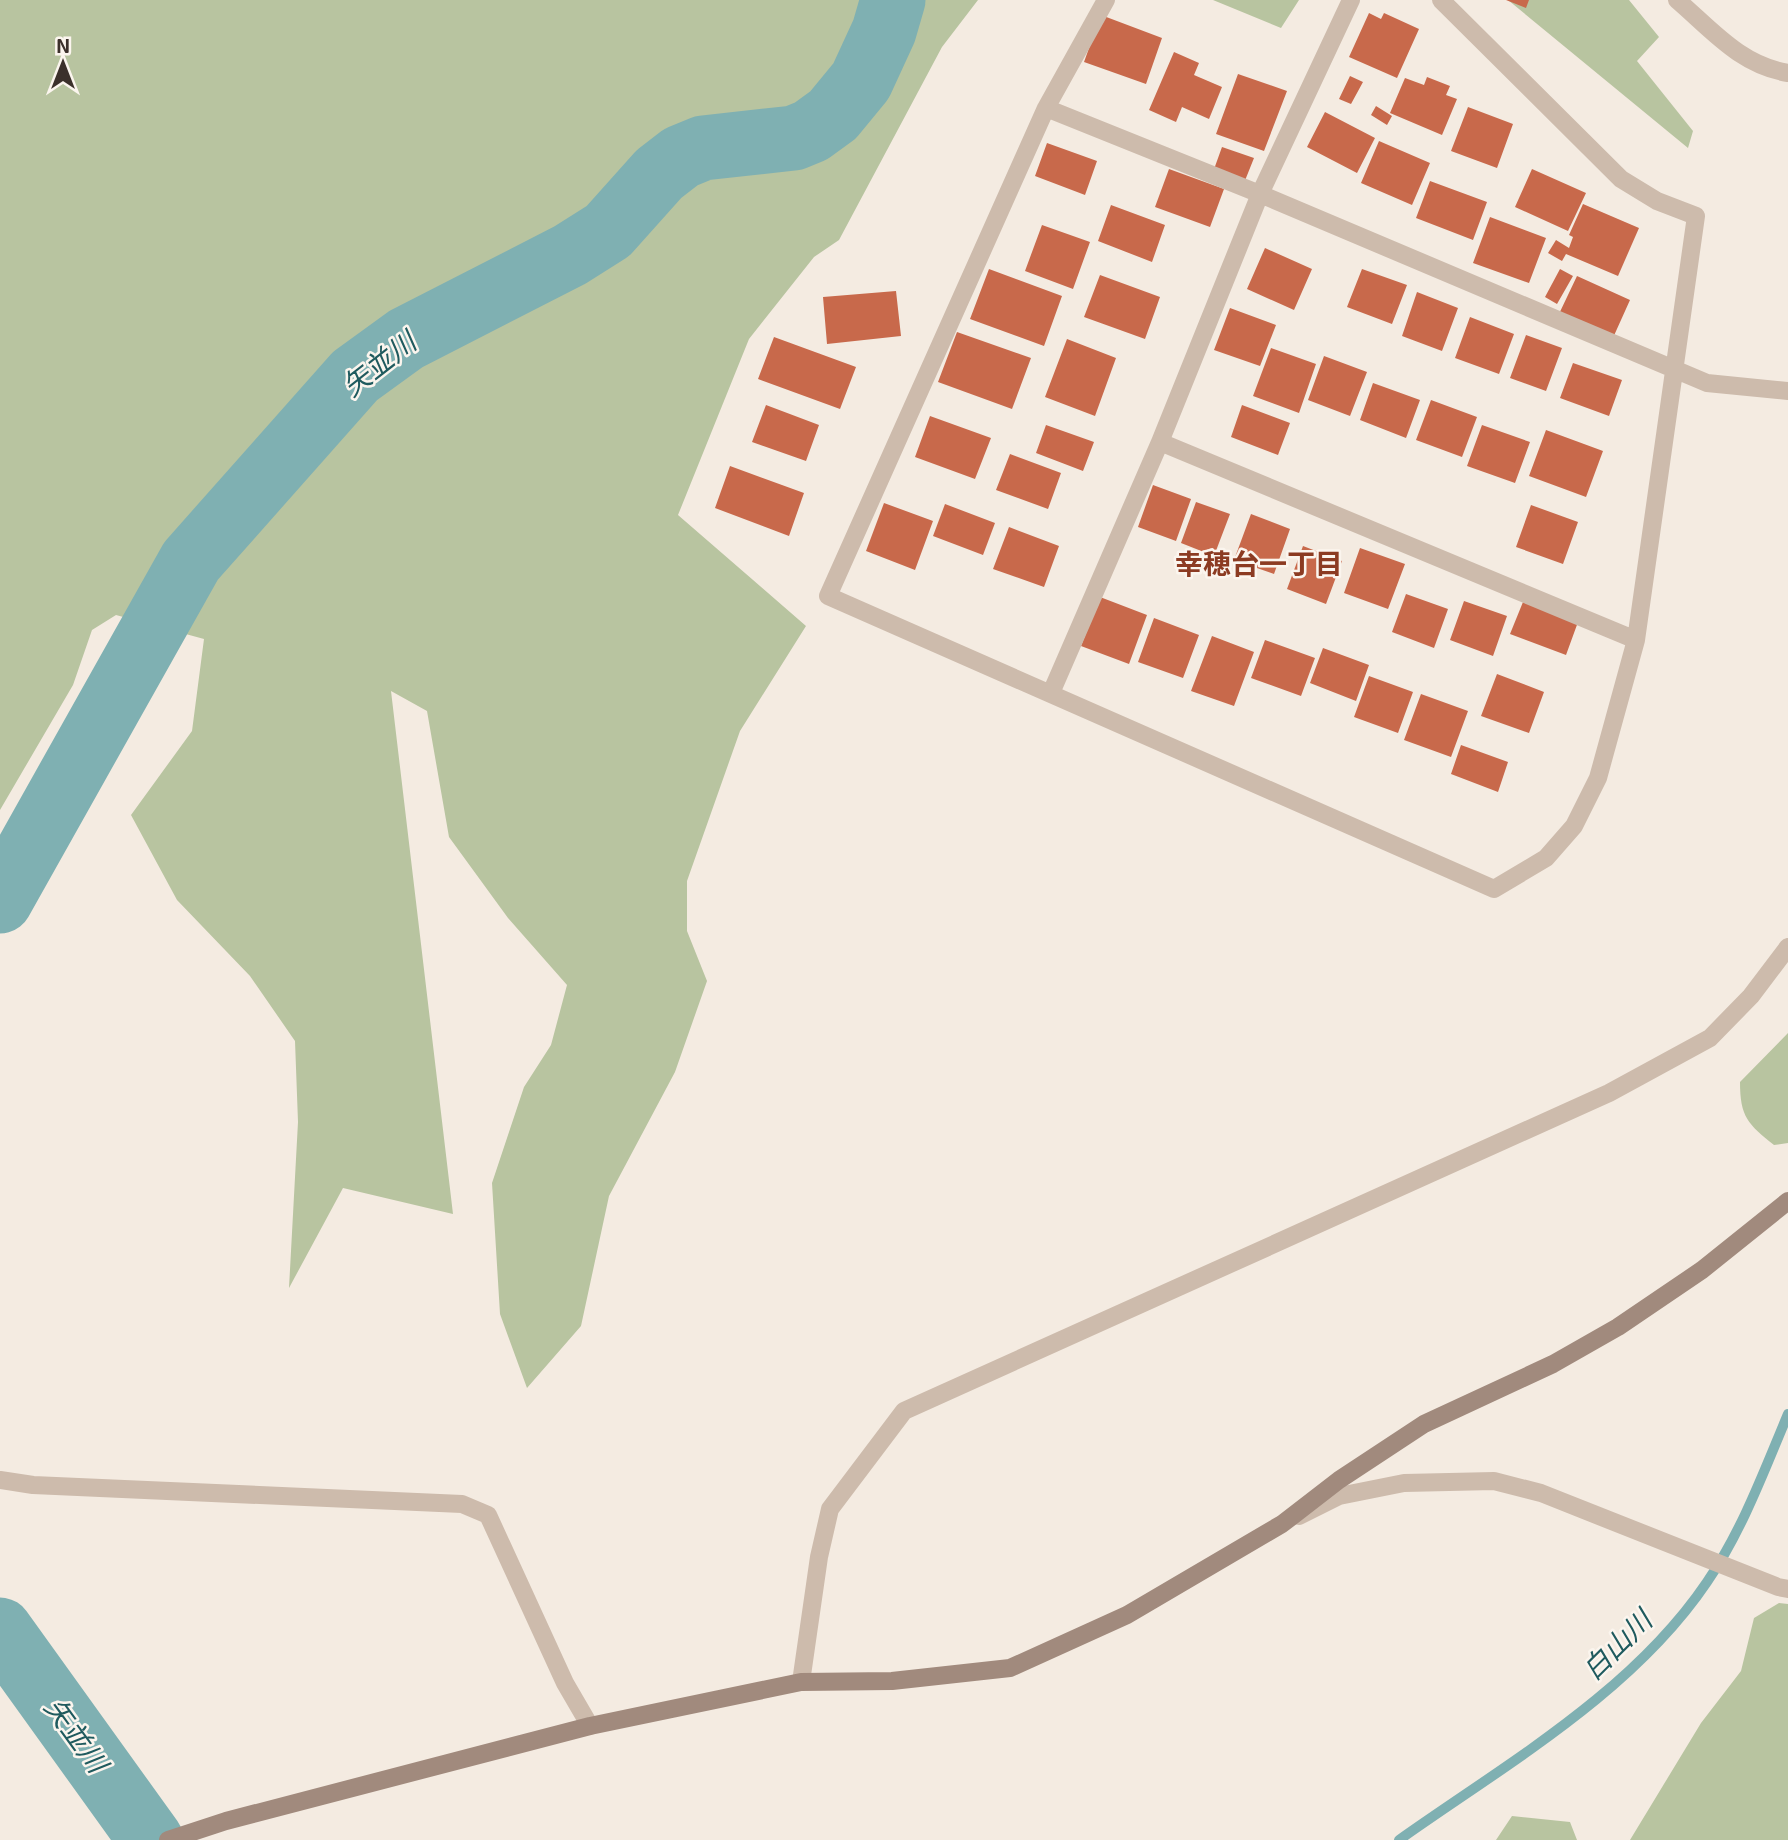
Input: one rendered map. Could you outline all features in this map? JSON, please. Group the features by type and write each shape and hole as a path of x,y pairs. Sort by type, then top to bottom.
{"main road":[{"path":"168,1840 226,1821 590,1726 801,1682 892,1681 1010,1668 1127,1615 1282,1524 1339,1480 1424,1424 1553,1364 1618,1327 1702,1270 1788,1201"}],"street":[{"path":"1106,0 1046,108 828,596 1494,889 1546,858 1574,826 1598,778 1636,640 1696,216 1657,201 1621,179 1441,0"},
{"path":"1051,693 1160,442 1260,194 1351,0"},
{"path":"1677,0 1723,44 1768,70 1788,74"},
{"path":"1046,108 1260,194 1707,383 1788,391"},
{"path":"1160,442 1636,640"},
{"path":"801,1682 819,1557 830,1509 904,1411 1609,1093 1710,1038 1751,996 1788,947"},
{"path":"0,1480 33,1485 462,1504 488,1515 565,1683 590,1726"},
{"path":"1282,1524 1339,1496 1391,1485 1494,1481 1541,1493 1752,1577 1788,1588"}],"green space":[{"path":"0,0 978,0 942,47 839,240 814,257 749,339 678,515 806,626 740,731 687,881 687,931 707,981 675,1072 609,1196 581,1326 527,1388 500,1314 492,1183 524,1087 551,1045 567,985 508,918 449,837 427,711 391,691 453,1214 343,1188 289,1288 298,1122 295,1041 250,976 177,900 131,815 192,731 204,639 116,615 92,630 73,685 0,810"},
{"path":"1213,0 1299,0 1281,28"},
{"path":"1508,0 1629,0 1659,37 1637,61 1693,131 1688,148"},
{"path":"1788,1033 1788,1143 1774,1145 1747,1119 1742,1104 1740,1082"},
{"path":"1779,1603 1788,1604 1788,1840 1630,1840 1701,1723 1741,1671 1754,1618"},
{"path":"1512,1816 1570,1822 1577,1840 1496,1840"}],"building":[{"path":"1506,0 1529,0 1526,8"},
{"path":"1369,13 1381,19 1384,13 1419,29 1397,78 1349,57"},
{"path":"1101,15 1162,38 1146,84 1084,62"},
{"path":"1174,52 1199,63 1194,75 1222,87 1209,119 1182,107 1176,122 1149,110"},
{"path":"1238,74 1287,91 1264,151 1216,134"},
{"path":"1350,76 1363,82 1351,104 1339,99"},
{"path":"1427,77 1450,86 1446,95 1457,99 1442,135 1390,113 1405,78 1424,85"},
{"path":"1376,106 1392,116 1387,125 1371,115"},
{"path":"1468,107 1513,124 1497,168 1451,151"},
{"path":"1325,112 1375,138 1357,173 1307,147"},
{"path":"1379,141 1430,163 1412,205 1361,183"},
{"path":"1047,143 1097,161 1085,195 1035,176"},
{"path":"1222,147 1254,158 1244,183 1213,172"},
{"path":"1169,169 1224,189 1210,227 1155,207"},
{"path":"1532,169 1586,193 1568,231 1515,207"},
{"path":"1430,181 1487,202 1473,240 1416,218"},
{"path":"1583,204 1639,228 1618,276 1566,254 1562,261 1548,253 1556,240 1569,248 1573,237 1569,235"},
{"path":"1111,205 1165,225 1152,262 1098,241"},
{"path":"1490,217 1546,238 1529,283 1473,263"},
{"path":"1042,225 1090,242 1073,289 1025,271"},
{"path":"1265,248 1312,269 1294,310 1247,289"},
{"path":"989,269 1062,296 1044,346 970,319"},
{"path":"1362,269 1407,285 1392,324 1347,307"},
{"path":"1560,269 1573,276 1557,304 1545,297"},
{"path":"1100,275 1160,297 1145,339 1084,317"},
{"path":"1577,276 1630,300 1612,340 1558,316"},
{"path":"896,291 901,336 827,344 823,297"},
{"path":"1417,292 1458,308 1442,351 1402,336"},
{"path":"1230,308 1276,325 1260,366 1214,350"},
{"path":"1470,317 1514,334 1499,374 1455,358"},
{"path":"957,332 1031,358 1012,409 938,382"},
{"path":"1526,335 1562,348 1546,391 1510,378"},
{"path":"774,337 856,367 840,409 758,379"},
{"path":"1067,339 1116,358 1095,416 1045,397"},
{"path":"1271,348 1316,364 1299,413 1253,396"},
{"path":"1324,356 1367,372 1350,416 1308,400"},
{"path":"1573,363 1622,380 1609,416 1560,398"},
{"path":"1373,383 1420,400 1406,438 1360,420"},
{"path":"1431,400 1477,417 1462,457 1416,440"},
{"path":"766,405 819,425 806,461 752,442"},
{"path":"1242,405 1290,423 1278,455 1231,437"},
{"path":"930,416 991,438 975,479 915,457"},
{"path":"1046,425 1094,442 1083,471 1036,453"},
{"path":"1482,425 1530,442 1515,483 1467,466"},
{"path":"1546,430 1603,451 1586,497 1529,476"},
{"path":"1010,454 1061,473 1048,509 996,490"},
{"path":"730,466 804,493 789,536 715,508"},
{"path":"1153,485 1191,499 1176,541 1138,527"},
{"path":"1196,502 1230,514 1214,556 1181,543"},
{"path":"884,503 933,521 915,570 866,551"},
{"path":"945,504 995,523 983,555 933,536"},
{"path":"1531,505 1578,522 1563,564 1516,547"},
{"path":"1251,514 1290,529 1274,574 1234,560"},
{"path":"1009,527 1059,546 1044,587 993,569"},
{"path":"1303,546 1342,561 1326,604 1287,589"},
{"path":"1360,548 1405,564 1388,609 1344,593"},
{"path":"1406,594 1448,609 1434,648 1392,632"},
{"path":"1100,597 1147,615 1129,664 1081,646"},
{"path":"1464,601 1507,616 1493,656 1450,640"},
{"path":"1523,602 1578,622 1566,655 1510,634"},
{"path":"1154,618 1199,635 1183,678 1138,662"},
{"path":"1212,636 1254,652 1234,706 1191,691"},
{"path":"1265,640 1315,658 1301,696 1251,678"},
{"path":"1323,648 1369,665 1356,701 1310,683"},
{"path":"1497,674 1544,692 1529,733 1481,716"},
{"path":"1369,676 1413,692 1398,733 1354,717"},
{"path":"1421,694 1468,711 1451,757 1404,740"},
{"path":"1461,745 1508,762 1498,792 1451,774"}],"waterway":[{"name":"矢並川","path":"0,901 191,561 355,376 406,339 570,255 608,231 659,174 681,157 703,148 794,138 811,131 833,115 861,81 884,31 893,0"},
{"name":"白山川","path":"1399,1840 1565,1724 1605,1692 1677,1622 1707,1582 1731,1542 1788,1414"},
{"name":"矢並川","path":"0,1630 151,1840"}],"district":[{"name":"幸穂台一丁目","path":"1259,564"}]}
